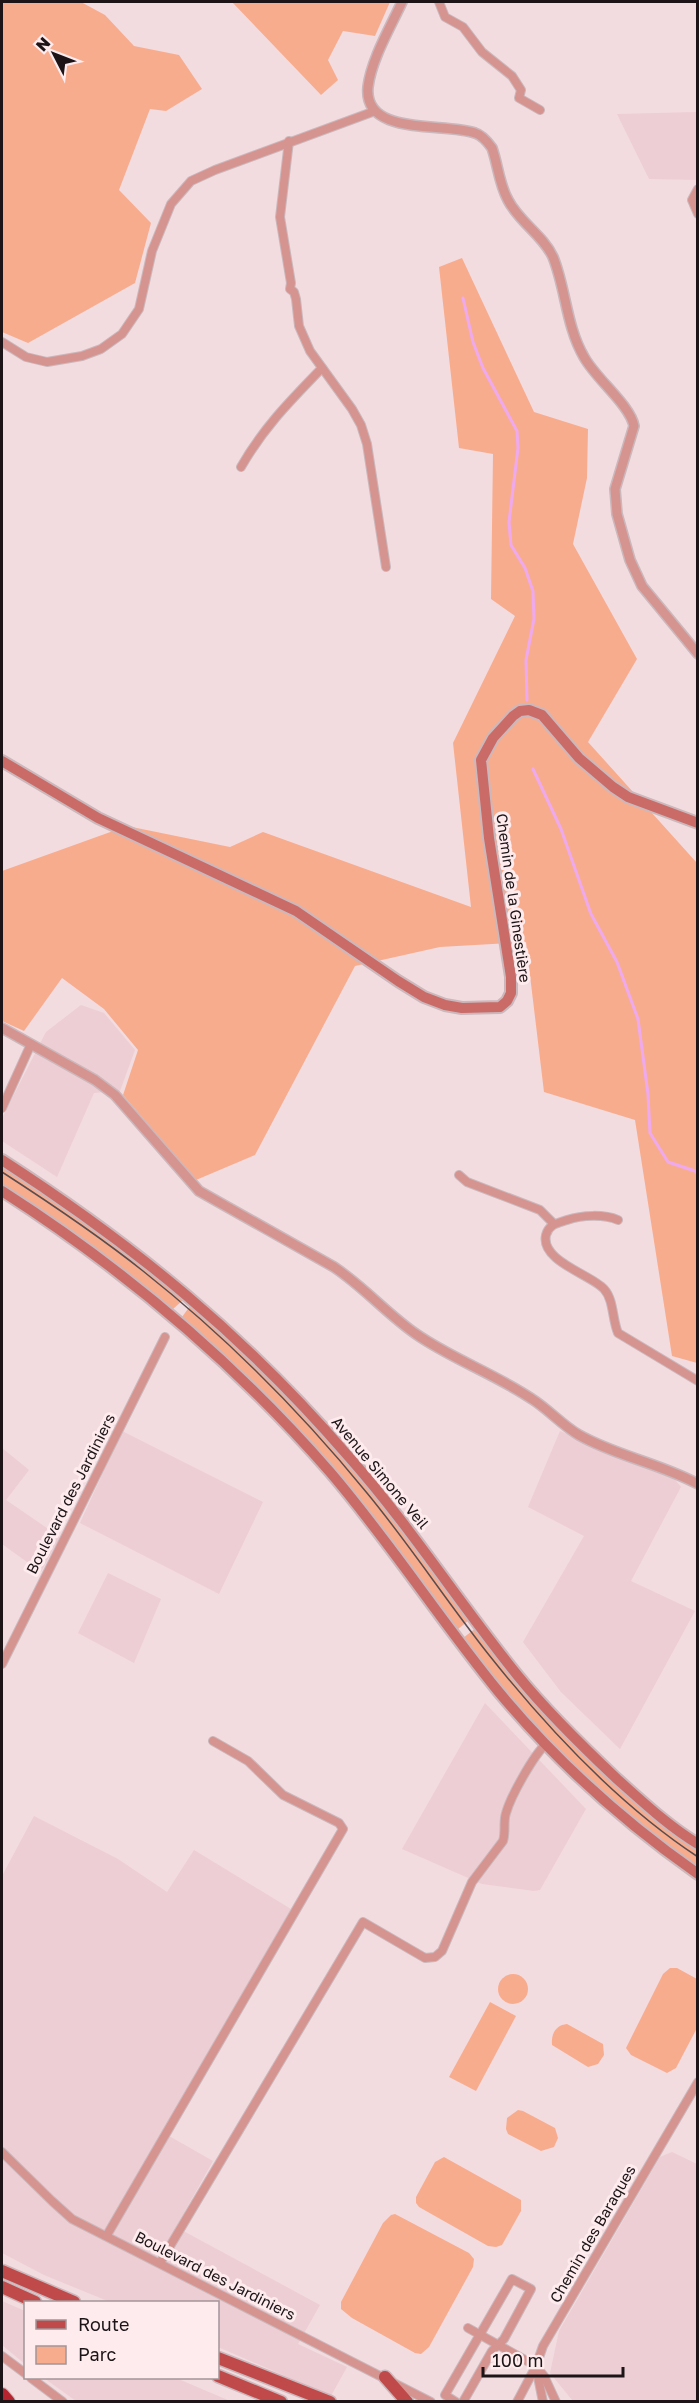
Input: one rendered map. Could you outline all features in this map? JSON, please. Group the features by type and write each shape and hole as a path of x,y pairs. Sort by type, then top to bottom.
{"highway":[{"path":"2,2395 8,2402"}],"main road":[{"name":"Chemin de la Ginestière","path":"2,761 98,818 296,911 424,997 445,1005 462,1008 500,1007 511,993 511,977 489,838 481,760 485,749 513,716 520,711 529,710 542,715 579,758 613,787 628,797 698,823"},
{"name":"Avenue Simone Veil","path":"2,1160 121,1241 189,1296 262,1363 368,1479 540,1702 586,1750 651,1810 698,1844"},
{"path":"2,1191 66,1233 134,1283 185,1326 274,1411 337,1480 494,1685 546,1744 609,1805 698,1874"},
{"path":"2,2271 72,2301"},
{"path":"2,2287 33,2301"},
{"path":"219,2358 330,2402"},
{"path":"219,2376 281,2402"},
{"path":"385,2377 407,2402"}],"street":[{"path":"402,2 369,78 368,95 375,111 388,120 401,123 474,132 487,141 492,148 508,201 551,254 574,336 583,356 608,390 629,411 634,426 615,489 617,514 630,560 642,586 698,654"},
{"path":"439,2 445,18 463,27 482,52 512,76 520,90 519,98 540,110"},
{"path":"2,342 26,357 47,362 82,356 102,349 122,334 139,309 152,251 171,204 191,181 289,141 375,111"},
{"path":"289,141 279,216 291,283 290,289 297,299 299,326 310,351 361,424 367,444 386,567"},
{"path":"698,189 692,200 698,214"},
{"path":"241,466 258,437 282,408 322,368"},
{"path":"2,1028 95,1080 115,1095 200,1191 213,1201 350,1277 389,1314 415,1334 445,1353 532,1398 578,1434 663,1466 698,1484"},
{"path":"2,1108 31,1044"},
{"path":"459,1175 467,1182 540,1210 554,1224"},
{"path":"618,1220 609,1216 573,1218 554,1224 545,1238 548,1248 556,1258 582,1276 597,1282 605,1290 610,1297 614,1324 618,1333 698,1381"},
{"name":"Boulevard des Jardiniers","path":"2,1664 165,1337"},
{"path":"106,2235 343,1829 339,1823 283,1795 248,1761 213,1741"},
{"path":"160,2263 363,1922 425,1958 435,1958 442,1951 472,1882 503,1841 506,1833 505,1815 534,1756 546,1744"},
{"name":"Chemin des Baraques","path":"536,2366 543,2346 698,2082"},
{"name":"Boulevard des Jardiniers","path":"2,2152 61,2211 431,2402"},
{"path":"456,2402 444,2395 512,2279 531,2289 500,2345 492,2351 463,2402"},
{"path":"468,2328 536,2366 544,2376 556,2402"},
{"path":"2,2356 24,2372"},
{"path":"517,2402 536,2366"},
{"path":"536,2366 543,2402"},
{"path":"32,2379 63,2402"}],"shaded area":[{"path":"697,112 697,180 649,179 617,114"},
{"path":"81,1005 104,1013 135,1050 120,1091 94,1093 57,1177 2,1141 2,1118 46,1032"},
{"path":"122,1431 263,1502 219,1594 80,1523"},
{"path":"560,1431 671,1475 681,1487 631,1581 695,1611 620,1749 561,1692 523,1642 584,1536 528,1507"},
{"path":"2,1448 29,1470 6,1500 60,1537 41,1572 2,1544"},
{"path":"108,1573 161,1599 134,1663 78,1633"},
{"path":"485,1703 586,1809 540,1890 482,1884 402,1849"},
{"path":"34,1816 118,1859 167,1892 194,1850 291,1909 162,2132 213,2161 176,2227 320,2305 298,2344 347,2367 331,2396 219,2347 219,2301 108,2301 44,2275 2,2253 2,1876"},
{"path":"672,2152 697,2164 697,2401 573,2401 550,2373 559,2331 660,2157"},
{"path":"2,2301 24,2311 24,2363 2,2345"},
{"path":"45,2379 178,2379 230,2401 76,2401"}],"green space":[{"path":"2,2 81,2 105,15 134,46 179,55 202,89 166,111 150,109 119,190 151,223 135,283 28,343 2,332"},
{"path":"232,2 390,2 375,36 343,31 328,60 338,80 321,95"},
{"path":"462,258 534,412 588,429 587,478 573,544 637,659 588,742 697,863 697,1363 672,1356 635,1120 544,1092 526,942 440,947 355,966 255,1155 196,1180 123,1095 138,1050 104,1009 62,978 24,1031 2,1021 2,871 127,826 230,847 263,832 471,907 453,743 515,616 491,599 493,454 459,448 439,267"},
{"path":"2,1166 117,1244 183,1300 173,1309 69,1229 2,1185"},
{"path":"190,1306 193,1306 259,1366 327,1438 370,1489 468,1621 458,1629 455,1628 278,1408 182,1317"},
{"path":"476,1628 515,1679 697,1849 697,1867 695,1868 600,1789 514,1702 463,1638"},
{"path":"670,1968 677,1968 697,1979 697,2028 676,2068 667,2073 631,2055 626,2048 663,1974"},
{"path":"513,1974 519,1975 527,1983 527,1995 519,2003 513,2004 507,2003 499,1995 498,1989 499,1983 507,1975"},
{"path":"490,2002 516,2016 476,2091 449,2077"},
{"path":"567,2024 603,2044 604,2055 598,2064 588,2067 552,2045 555,2031 559,2026"},
{"path":"518,2110 555,2128 558,2138 554,2147 541,2151 508,2134 507,2118"},
{"path":"444,2157 521,2200 521,2211 502,2245 488,2246 419,2207 416,2203 416,2197 435,2162"},
{"path":"395,2214 469,2253 474,2259 473,2267 429,2347 421,2354 415,2353 352,2318 341,2309 341,2302 383,2223"}],"waterway":[{"path":"463,298 473,342 483,368 517,431 518,448 509,522 511,545 525,568 533,591 534,619 526,660 527,700"},
{"path":"533,769 561,829 591,914 617,962 638,1019 648,1094 650,1133 668,1162 698,1174"}],"tram line":[{"path":"2,1172 109,1245 233,1348 289,1404 342,1463 398,1533 473,1635 535,1710 612,1789 640,1814 698,1857"}]}
